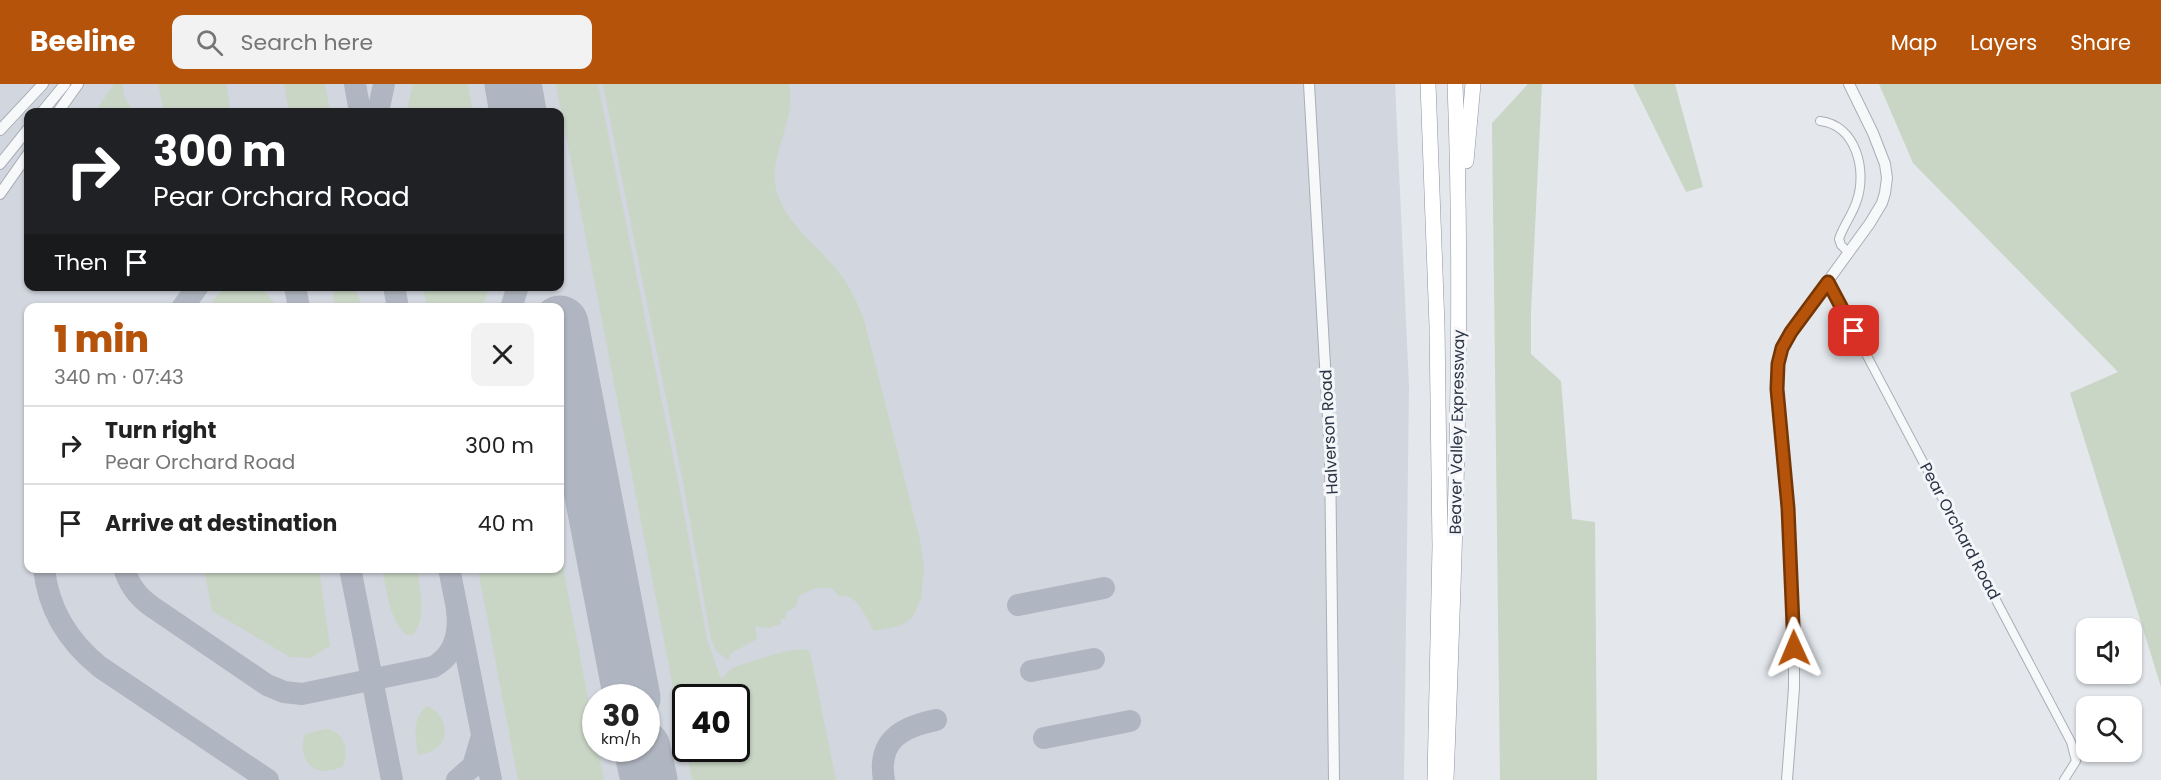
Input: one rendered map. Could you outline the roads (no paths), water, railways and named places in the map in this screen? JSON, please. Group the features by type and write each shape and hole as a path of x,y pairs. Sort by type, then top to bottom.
{"highway":[{"path":"1419,84 1437,326"},
{"name":"Beaver Valley Expressway","path":"1428,84 1437,326 1440,559 1435,780"},
{"name":"Beaver Valley Expressway","path":"1446,780 1454,609 1459,296 1455,84"},
{"path":"1459,296 1469,114 1473,84"}],"street":[{"path":"0,130 43,84"},
{"path":"45,108 65,84"},
{"path":"61,108 78,84"},
{"name":"Halverson Road","path":"1309,84 1330,453 1334,780"},
{"path":"1787,780 1795,653 1788,508 1777,389 1778,364 1782,348 1791,332 1849,254 1879,208 1887,178 1878,144 1849,84"},
{"path":"1820,121 1834,124 1846,134 1854,146 1859,162 1861,183 1858,199 1839,239 1849,254"},
{"path":"0,164 24,134"},
{"path":"0,194 24,160"},
{"name":"Pear Orchard Road","path":"1828,282 2071,742 2076,761 2064,780"}]}
